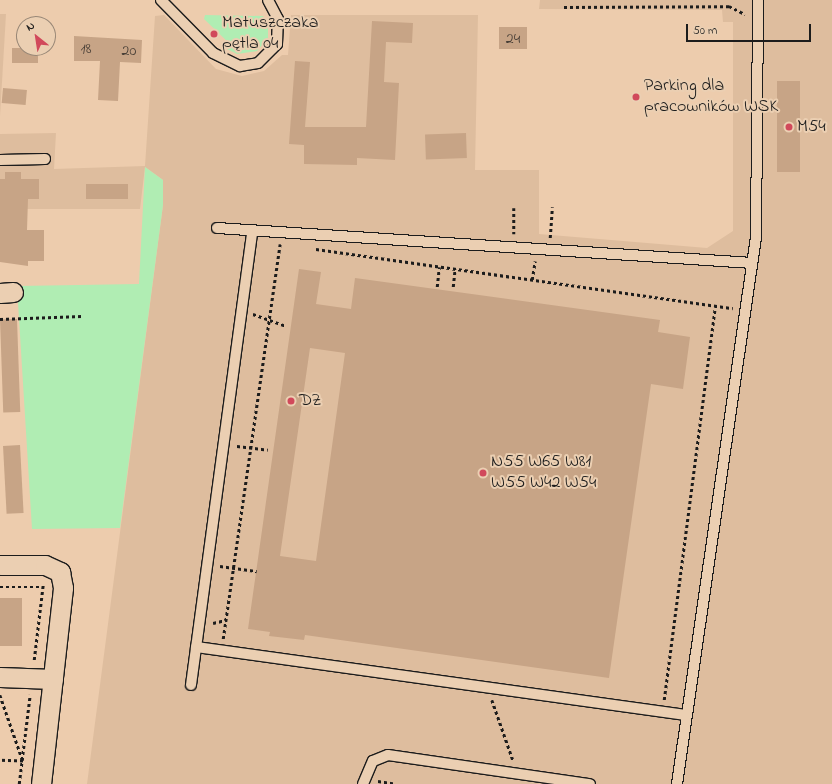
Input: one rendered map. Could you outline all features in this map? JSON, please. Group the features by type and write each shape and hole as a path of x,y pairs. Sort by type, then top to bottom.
{"street":[{"path":"0,560 0,565 45,565 60,572 63,588 41,784"},
{"path":"0,677 53,679"}],"lane":[{"path":"161,0 213,53 240,66 258,63 277,44 280,27 268,0"},
{"path":"677,784 757,220 758,0"},
{"path":"0,160 45,159"},
{"path":"216,228 752,263"},
{"path":"191,684 222,444 252,231"},
{"path":"196,647 686,715"},
{"path":"364,784 373,760 388,755 590,784"}],"path":[{"path":"564,7 729,6 742,11 748,19"},
{"path":"514,208 514,237"},
{"path":"222,651 280,244 279,232"},
{"path":"274,244 287,245"},
{"path":"309,248 715,306 735,308 736,301"},
{"path":"437,287 439,267"},
{"path":"453,287 455,269"},
{"path":"662,712 715,306"},
{"path":"241,311 269,317 286,326"},
{"path":"0,319 82,316"},
{"path":"222,444 268,450"},
{"path":"206,564 256,571"},
{"path":"20,784 45,565"},
{"path":"0,587 63,588"},
{"path":"206,624 226,620"},
{"path":"494,689 492,699 513,760 510,772"},
{"path":"0,695 23,761"},
{"path":"0,760 23,761"},
{"path":"375,781 396,784"}],"shaded area":[{"path":"540,0 832,0 832,784 87,784 163,205 163,180 145,167 140,209 0,209 0,134 56,133 54,169 145,166 155,16 164,15 216,69 242,76 264,71 282,55 288,55 291,15 478,15 475,170 539,170 539,234 707,248 733,231 733,22 723,22 722,10 539,9"},
{"path":"0,14 6,14 0,116"}],"green space":[{"path":"205,15 263,16 268,25 268,38 257,51 237,54 227,49 231,45 204,19"},
{"path":"145,167 163,180 163,205 120,528 32,529 17,286 139,284"}],"building":[{"path":"372,21 413,23 412,43 386,42 384,82 399,83 395,160 357,158 357,165 304,164 304,145 289,144 295,61 310,62 305,127 366,127"},
{"path":"499,27 527,27 527,49 499,49"},
{"path":"74,36 142,40 141,63 120,62 118,101 98,100 100,61 74,61"},
{"path":"12,48 16,48 16,56 38,56 38,63 12,63"},
{"name":"M54","path":"777,81 800,81 800,172 777,172"},
{"path":"3,88 27,90 26,105 2,103"},
{"path":"466,133 467,158 426,159 425,134"},
{"path":"5,172 21,172 21,179 39,179 39,199 28,199 27,230 44,230 44,261 28,261 28,266 0,262 0,179 5,179"},
{"path":"86,184 128,184 128,199 86,199"},
{"name":"N55 W65 W81 W55 W42 W54","path":"299,269 321,272 316,304 351,309 355,278 660,320 658,332 690,337 683,389 651,384 609,678 305,635 304,640 269,636 270,632 248,629","holes":["310,348 345,353 316,561 280,556"]},
{"path":"17,319 20,412 3,413 0,320"},
{"path":"20,445 24,513 7,514 3,446"},
{"path":"0,598 22,598 22,646 0,646"}],"place":[{"name":"Matuszczaka pętla 04","path":"214,34"},
{"name":"Parking dla pracowników WSK","path":"636,97"},
{"name":"M54","path":"789,127"},
{"name":"DZ","path":"291,401"},
{"name":"N55 W65 W81 W55 W42 W54","path":"483,473"}]}
